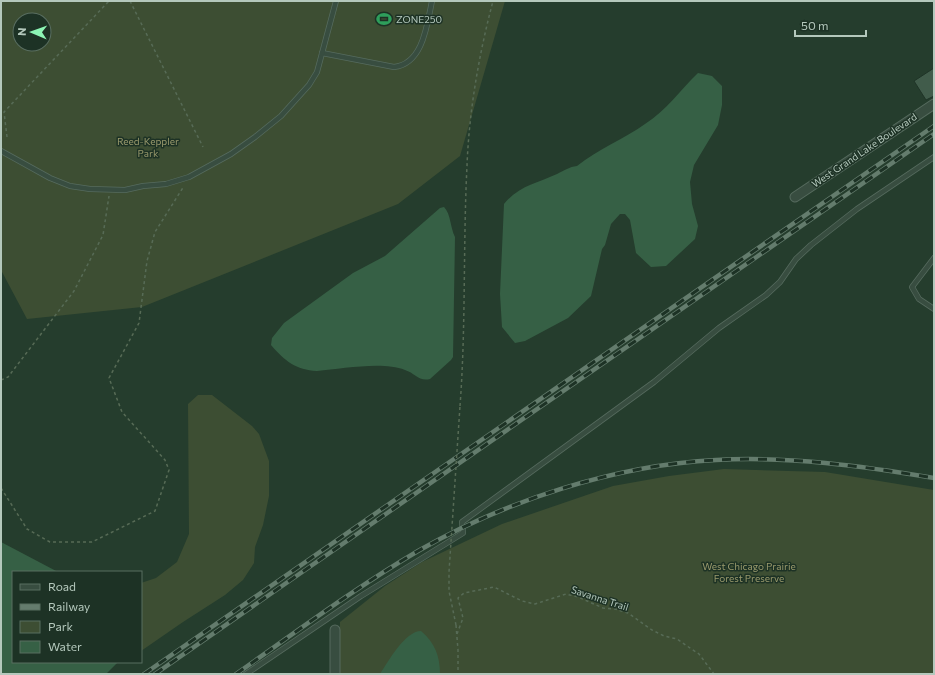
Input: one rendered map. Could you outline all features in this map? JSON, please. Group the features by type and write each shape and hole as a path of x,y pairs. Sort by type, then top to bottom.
{"street":[{"name":"West Grand Lake Boulevard","path":"795,197 934,104"},
{"path":"335,630 335,674"}],"lane":[{"path":"1,151 22,164 70,186 125,190 143,186 166,184 189,177 231,154 281,116 309,85 317,72 336,1"},
{"path":"322,53 394,68 403,66 411,62 421,44 432,1"},
{"path":"246,674 361,596 464,533 462,522 654,382 718,328 766,295 780,282 796,259 811,245 857,209 934,157"},
{"path":"934,258 912,287 919,299 934,309"}],"path":[{"path":"7,137 4,112 109,1"},
{"path":"130,1 203,147"},
{"path":"458,674 457,634 449,591 449,572 464,358 467,165 476,78 493,1"},
{"path":"1,488 27,529 50,542 92,542 155,512 169,470 165,460 122,412 109,378 139,323 146,261 154,232 189,177"},
{"path":"1,380 8,377 74,291 102,235 110,190"},
{"name":"Savanna Trail","path":"457,634 463,618 458,598 464,593 494,587 510,597 535,604 566,594 578,597 603,608 615,609 628,614 658,633 677,639 699,654 714,674"}],"green space":[{"name":"Reed-Keppler Park","path":"1,1 505,1 460,156 398,204 142,307 27,319 1,270"},
{"path":"198,395 212,395 252,426 259,434 269,461 269,496 263,525 255,547 254,563 243,580 225,595 142,650 142,583 156,578 177,562 189,534 188,404"},
{"name":"West Chicago Prairie Forest Preserve","path":"724,469 825,472 934,490 934,674 339,674 340,622 385,586 422,562 502,524 613,486 669,476"}],"water":[{"path":"698,73 712,76 722,86 722,105 718,125 694,165 690,182 692,204 698,226 695,239 666,266 651,267 636,253 630,220 625,214 620,214 611,224 605,245 602,249 591,296 568,318 525,341 515,343 502,327 500,294 504,204 522,189 569,168 577,166 594,154 645,124 660,113"},
{"path":"444,207 448,213 455,237 453,357 430,379 426,380 420,378 408,371 396,367 385,366 362,366 317,371 303,369 291,364 271,345 272,338 284,323 353,273 385,256 440,208"},
{"path":"1,542 56,571 12,571 12,663 117,663 106,674 1,674"},
{"path":"421,631 430,640 436,650 440,674 380,674 403,641 415,632"}],"building":[{"path":"934,68 934,96 926,100 914,81"}],"railway":[{"path":"144,674 934,126"},
{"path":"155,674 934,134"},
{"path":"236,674 303,626 418,551 487,516 562,489 600,478 639,469 678,463 743,459 771,459 825,463 934,478"}],"place":[{"name":"ZONE250","path":"384,19"}]}
